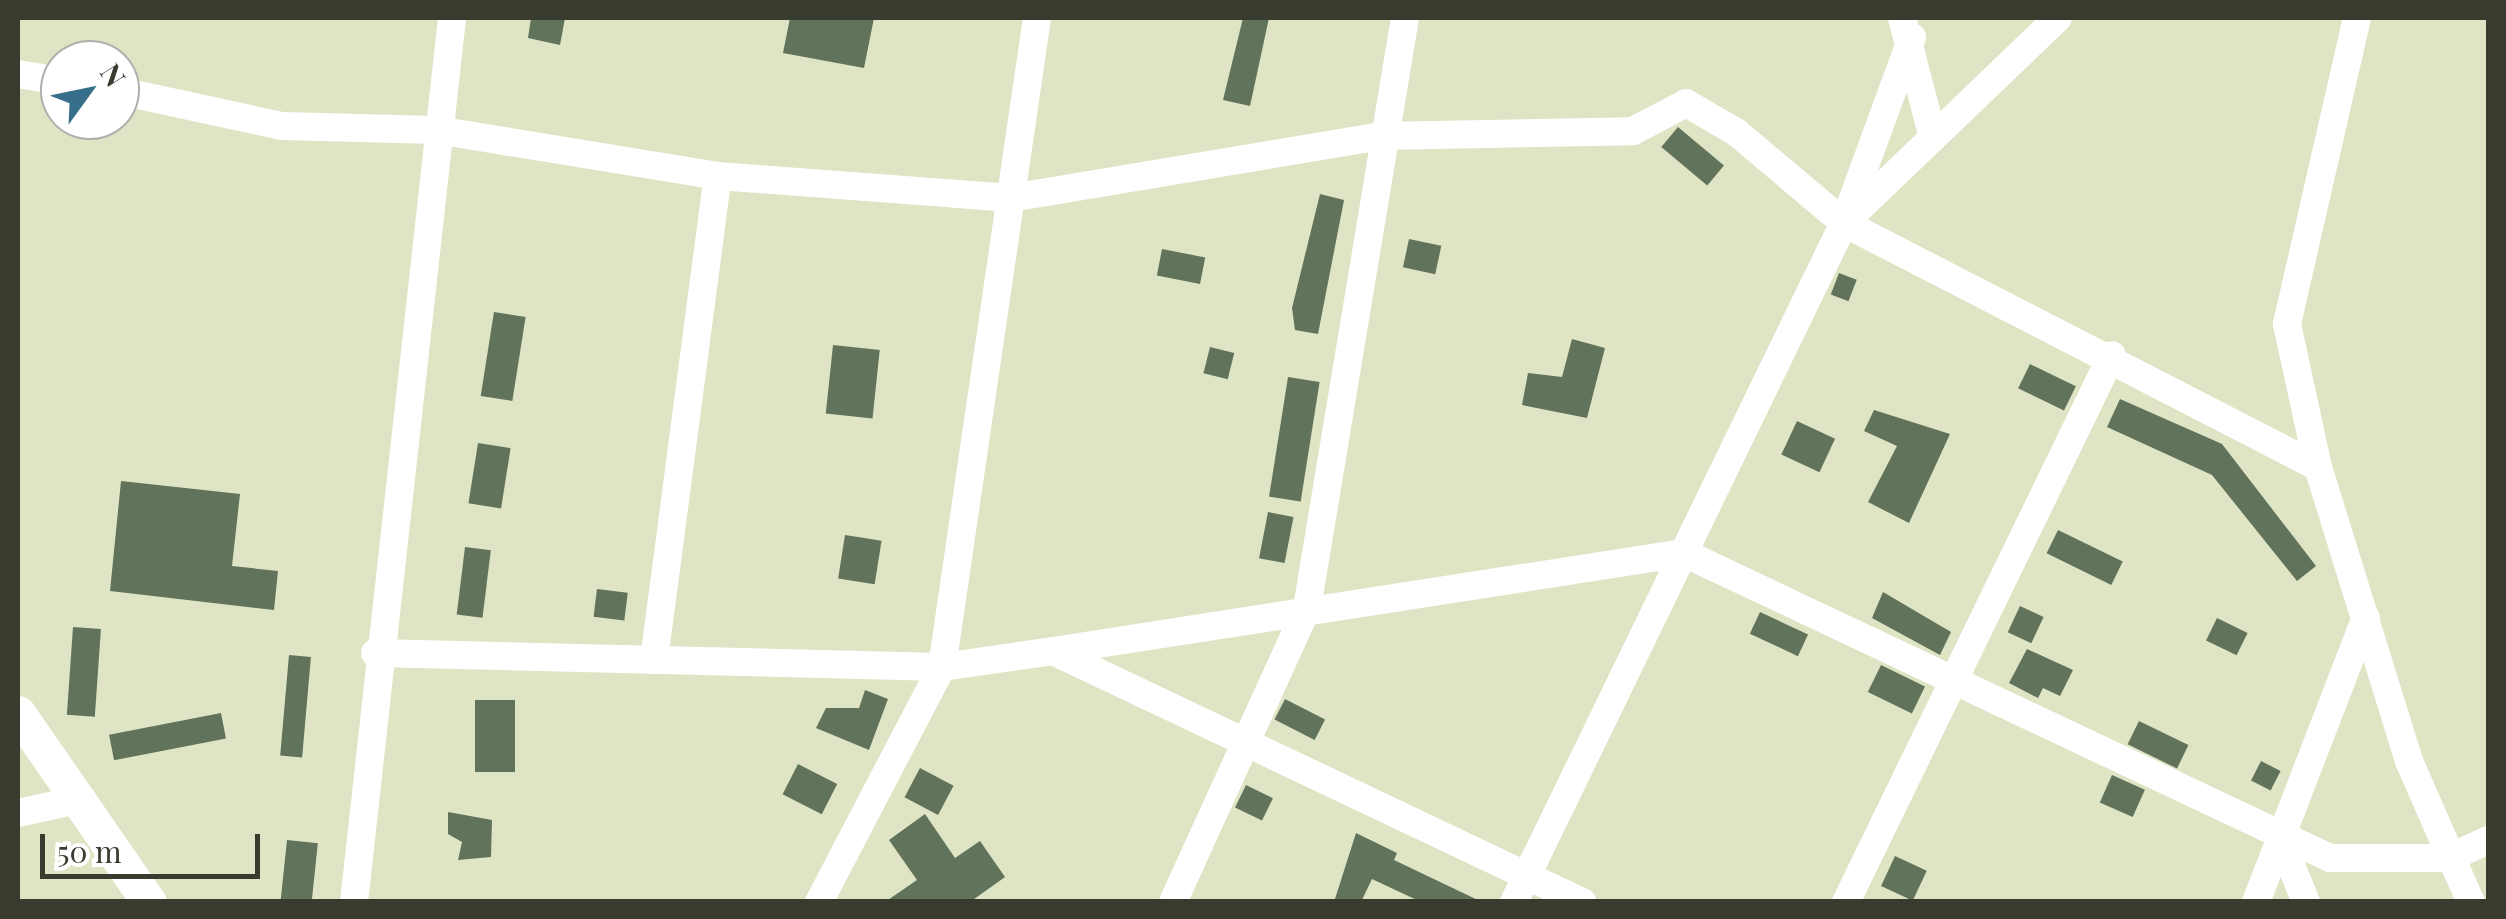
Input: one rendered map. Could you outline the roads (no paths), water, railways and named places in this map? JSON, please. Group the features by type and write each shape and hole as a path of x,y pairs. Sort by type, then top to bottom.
{"main road":[{"path":"18,714 82,799 149,902"}],"street":[{"path":"354,902 374,653 452,18"},
{"path":"820,902 942,667 1036,18"},
{"path":"1173,902 1252,744 1308,608 1380,136 1405,18"},
{"path":"1844,223 1932,134 2058,18"},
{"path":"2357,18 2288,324 2318,467 2449,858 2471,902"},
{"path":"1907,27 1932,134"},
{"path":"1514,902 1844,223 1907,27"},
{"path":"140,95 282,126 437,130 718,176 1011,198 1380,136 1633,132 1686,103 1736,132 1844,223 2112,355 2318,467"},
{"path":"654,660 718,176"},
{"path":"1846,902 1956,685 2112,355"},
{"path":"374,653 942,667 1308,608 1684,554 2280,838 2330,858 2449,858 2488,840"},
{"path":"2256,902 2366,616"},
{"path":"1053,651 1582,902"},
{"path":"18,813 82,799"},
{"path":"2280,838 2306,902"}]}
